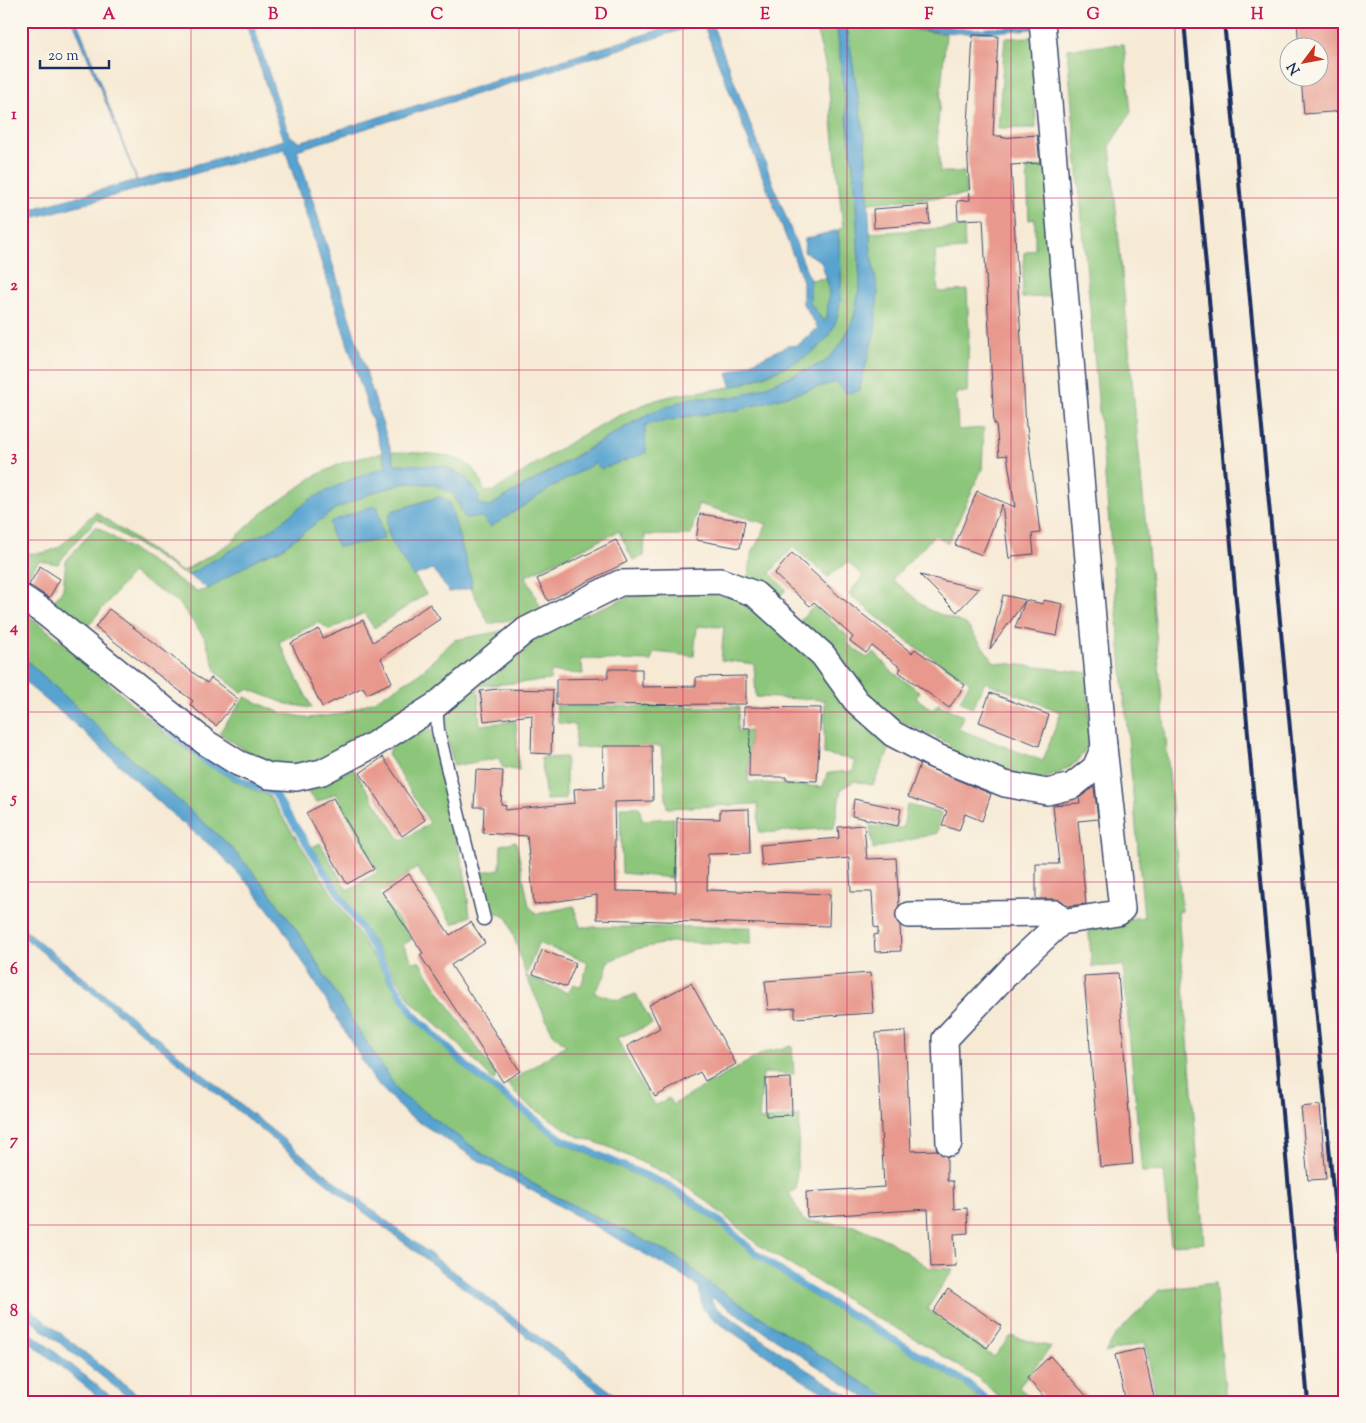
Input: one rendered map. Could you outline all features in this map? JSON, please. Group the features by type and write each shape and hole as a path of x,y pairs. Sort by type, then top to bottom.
{"street":[{"path":"949,1143 945,1039 1017,964 1061,922 1118,913 1122,909 1104,747 1042,21"},
{"path":"21,597 44,612 205,742 238,763 269,776 296,778 322,772 373,746 436,704 526,630 620,584 720,581 755,594 824,656 856,701 893,734 935,756 1005,784 1048,792 1072,786 1094,768 1104,747"},
{"path":"909,915 1055,913 1061,922"}],"lane":[{"path":"436,704 438,730 484,919"}],"green space":[{"path":"811,21 833,21 837,30 855,185 860,284 854,317 842,343 825,362 747,394 729,398 691,398 631,423 488,507 478,503 479,495 464,476 443,466 395,464 391,452 448,456 468,464 480,478 485,492 494,491 552,453 615,417 665,397 730,387 754,380 788,365 820,347 842,281 838,230 843,227 827,72 818,36"},
{"path":"846,21 885,21 914,30 946,34 937,133 940,172 964,172 966,195 868,203 865,141"},
{"path":"904,21 947,21 947,26 910,23"},
{"path":"1032,37 1036,128 998,128 1005,38"},
{"path":"1124,44 1131,112 1110,145 1182,911 1178,912 1204,1243 1171,1245 1164,1171 1142,1172 1123,965 1092,967 1088,924 1144,917 1067,49"},
{"path":"1047,166 1057,296 1022,298 1024,253 1035,249 1035,219 1029,220 1027,168"},
{"path":"964,227 965,249 935,251 938,292 967,290 969,332 967,392 956,393 958,430 984,428 982,469 948,543 935,535 892,579 929,610 966,624 994,662 1090,673 1088,745 1077,762 1058,774 1036,781 947,751 950,744 896,719 861,694 800,621 814,606 849,637 847,643 867,658 874,652 890,670 919,691 916,698 933,710 938,704 963,716 958,729 1043,761 1061,712 985,682 972,708 960,700 970,682 908,642 849,594 863,576 848,562 828,577 793,547 770,573 786,589 777,600 747,581 752,553 767,524 698,504 691,535 645,535 644,556 633,560 619,531 526,576 543,613 489,624 471,588 471,579 449,502 439,497 392,511 387,532 426,594 374,628 364,613 330,630 319,622 279,642 312,708 287,704 248,689 241,692 217,673 205,638 179,603 132,573 86,628 53,602 63,589 66,561 96,526 197,592 208,589 258,558 281,549 335,509 374,492 406,483 433,484 454,494 465,518 554,486 595,463 645,425 690,416 738,410 836,382 859,391 875,330 869,233"},
{"path":"826,278 829,307 827,318 824,322 810,303 810,280"},
{"path":"382,453 387,467 347,481 311,499 268,532 249,540 188,575 182,573 97,519 75,542 58,564 39,561 21,584 21,552 35,553 55,549 96,512 182,572 229,544 260,515 313,477 344,462"},
{"path":"674,588 736,593 813,656 893,742 873,785 854,781 841,789 834,828 759,833 758,804 667,808 661,746 575,748 576,725 558,723 556,706 739,707 737,731 750,731 748,782 823,787 827,773 854,771 854,760 824,754 825,700 756,697 754,664 721,660 724,627 697,626 694,656 654,652 651,661 581,659 583,674 551,672 550,680 478,686 480,725 516,721 519,771 502,767 499,758 454,766 446,732 447,706 470,683 552,627 632,596"},
{"path":"21,611 82,659 170,737 201,760 234,780 269,796 410,1014 472,1075 562,1143 668,1189 719,1224 753,1254 803,1290 963,1384 982,1402 896,1402 714,1287 677,1257 551,1194 484,1155 399,1093 302,938 265,886 227,843 135,762 21,655"},
{"path":"518,628 445,688 319,767 266,764 219,733 245,697 281,713 309,718 341,714 374,701 419,674 454,640"},
{"path":"426,720 431,730 449,815 464,869 470,916 453,924 417,868 379,893 412,939 403,945 413,962 419,961 496,1076 494,1081 457,1043 412,1002 312,847 320,843 347,890 378,872 336,793 316,803 306,790 342,774 352,767 401,841 430,823 388,754 395,740"},
{"path":"566,757 566,799 546,800 541,758"},
{"path":"907,805 941,813 937,833 873,849 870,826 903,828"},
{"path":"620,807 639,807 642,820 674,818 672,878 622,873"},
{"path":"516,841 529,906 537,914 574,906 580,927 751,927 751,944 670,942 637,949 607,962 606,974 594,993 619,1000 636,994 652,1024 617,1038 634,1073 655,1106 669,1098 672,1105 765,1052 792,1046 794,1074 763,1073 759,1120 800,1116 796,1189 789,1193 804,1221 856,1226 889,1241 929,1268 953,1269 927,1309 994,1357 1011,1336 1051,1347 1019,1387 1035,1402 1005,1402 978,1378 906,1333 874,1317 757,1244 708,1202 671,1176 609,1147 577,1136 525,1103 507,1084 566,1045 553,1034 526,976 508,918 490,910 483,872 500,869 501,845","holes":["538,943 588,962 581,987 573,984 568,993 526,976"]},
{"path":"1215,1283 1226,1402 1157,1402 1145,1342 1105,1353 1116,1335 1159,1290"}],"water":[{"path":"73,21 77,21 132,166"},
{"path":"245,21 252,21 289,135 299,142 688,21 711,21 810,280 810,303 824,322 827,318 829,287 821,261 804,252 805,239 838,230 841,267 837,319 828,337 814,351 794,363 732,387 727,374 787,346 798,345 818,328 803,304 803,281 703,23 297,150 395,464 443,466 464,476 479,495 478,503 488,507 654,411 691,398 729,398 747,394 825,362 842,343 854,317 860,284 855,185 837,30 833,21 846,21 865,141 871,253 878,292 875,330 859,391 846,393 836,382 738,410 690,416 645,425 646,453 601,469 595,463 554,486 491,527 481,517 465,518 453,494 433,484 406,483 374,492 335,509 281,549 258,558 208,589 188,575 249,540 268,532 311,499 347,481 387,467 285,149 21,221 21,212 284,140"},
{"path":"885,21 975,29 1032,25 1032,29 958,33 923,30"},
{"path":"439,497 449,502 471,579 471,588 449,592 433,569 413,576 389,535 388,519 392,511"},
{"path":"377,506 384,539 338,547 331,533 330,522"},
{"path":"21,655 135,762 227,843 265,886 302,938 399,1093 484,1155 551,1194 677,1257 714,1287 896,1402 872,1402 713,1298 711,1300 715,1307 807,1370 859,1402 840,1402 799,1378 709,1316 702,1307 699,1287 682,1275 481,1162 405,1113 374,1080 281,926 251,887 216,850 174,816 84,732 21,679"},
{"path":"21,927 346,1190 622,1400 613,1402 343,1196 21,935"},
{"path":"21,1302 147,1402 134,1402 21,1312"},
{"path":"21,1325 118,1402 105,1402 21,1335"}],"building":[{"path":"1297,21 1345,21 1345,111 1304,114 1302,88 1328,88 1328,38 1298,38"},
{"path":"973,35 998,36 993,136 1002,136 1002,138 1037,135 1040,163 1011,165 1026,427 1040,533 1032,534 1034,554 1012,556 1009,559 1002,504 982,555 955,545 977,491 1015,507 1007,455 999,456 996,423 994,424 983,219 958,220 957,201 970,200 967,143"},
{"path":"928,205 930,224 874,228 873,209"},
{"path":"700,514 745,521 740,548 696,540"},
{"path":"616,540 627,562 548,601 537,579"},
{"path":"792,553 839,596 912,653 915,649 965,685 949,708 899,672 901,668 872,646 866,653 850,641 853,637 814,602 810,606 774,574"},
{"path":"40,566 60,579 49,598 29,585"},
{"path":"920,575 979,589 957,612"},
{"path":"1003,595 1043,604 1043,600 1063,604 1057,636 1015,628 1025,601 990,649"},
{"path":"430,604 440,619 381,658 392,682 367,694 363,687 322,707 291,643 319,629 323,638 363,620 373,642"},
{"path":"109,609 207,683 211,678 238,699 216,726 190,705 193,701 95,627"},
{"path":"608,669 642,669 642,687 696,686 696,677 746,676 746,704 556,705 556,679 608,678"},
{"path":"498,689 553,690 551,754 531,753 532,715 484,721 480,691"},
{"path":"990,693 1049,715 1039,746 979,722"},
{"path":"744,707 821,708 817,781 786,780 786,777 749,777 750,728 744,728"},
{"path":"603,746 652,746 653,801 614,802 616,891 676,892 677,818 720,819 720,810 749,809 750,853 708,854 707,890 830,894 829,926 597,919 597,895 534,905 527,836 483,833 484,807 474,807 476,770 503,771 501,804 506,805 505,810 575,803 574,789 604,787"},
{"path":"383,757 425,820 402,836 360,773"},
{"path":"920,764 991,794 982,821 965,814 959,831 942,825 947,811 908,797"},
{"path":"1094,787 1098,819 1078,821 1086,904 1068,906 1062,901 1055,899 1036,899 1036,864 1059,864 1053,805 1080,803 1079,798"},
{"path":"333,798 374,869 347,884 306,813"},
{"path":"854,799 901,809 898,826 852,816"},
{"path":"864,825 867,859 896,858 899,905 895,916 900,925 901,951 875,952 874,935 878,934 878,928 874,927 872,892 851,892 849,858 762,866 760,845 839,838 838,827"},
{"path":"409,874 450,935 471,922 485,943 451,965 520,1071 503,1082 420,955 423,953 382,892"},
{"path":"542,950 576,963 566,987 533,974"},
{"path":"870,973 873,1013 795,1018 795,1008 768,1010 765,981"},
{"path":"1118,974 1133,1164 1100,1167 1084,976"},
{"path":"691,983 736,1064 705,1081 700,1072 655,1097 627,1046 660,1028 649,1005"},
{"path":"905,1031 911,1151 937,1150 947,1157 947,1181 953,1181 954,1209 967,1208 968,1233 954,1234 956,1266 931,1267 928,1209 807,1217 806,1192 884,1187 876,1033"},
{"path":"791,1078 792,1115 766,1116 765,1079"},
{"path":"1320,1105 1326,1179 1308,1180 1301,1107"},
{"path":"948,1289 1002,1326 987,1348 933,1312"},
{"path":"1143,1348 1155,1402 1126,1402 1115,1355"},
{"path":"1050,1356 1092,1402 1049,1402 1027,1378"}],"waterway":[{"path":"151,714 207,762 245,782 274,793 357,922 412,1013 473,1072 562,1139 670,1186 720,1221 754,1252 804,1287 966,1382 989,1402"}],"railway":[{"path":"1184,21 1308,1402"},
{"path":"1224,21 1345,1318"}]}
